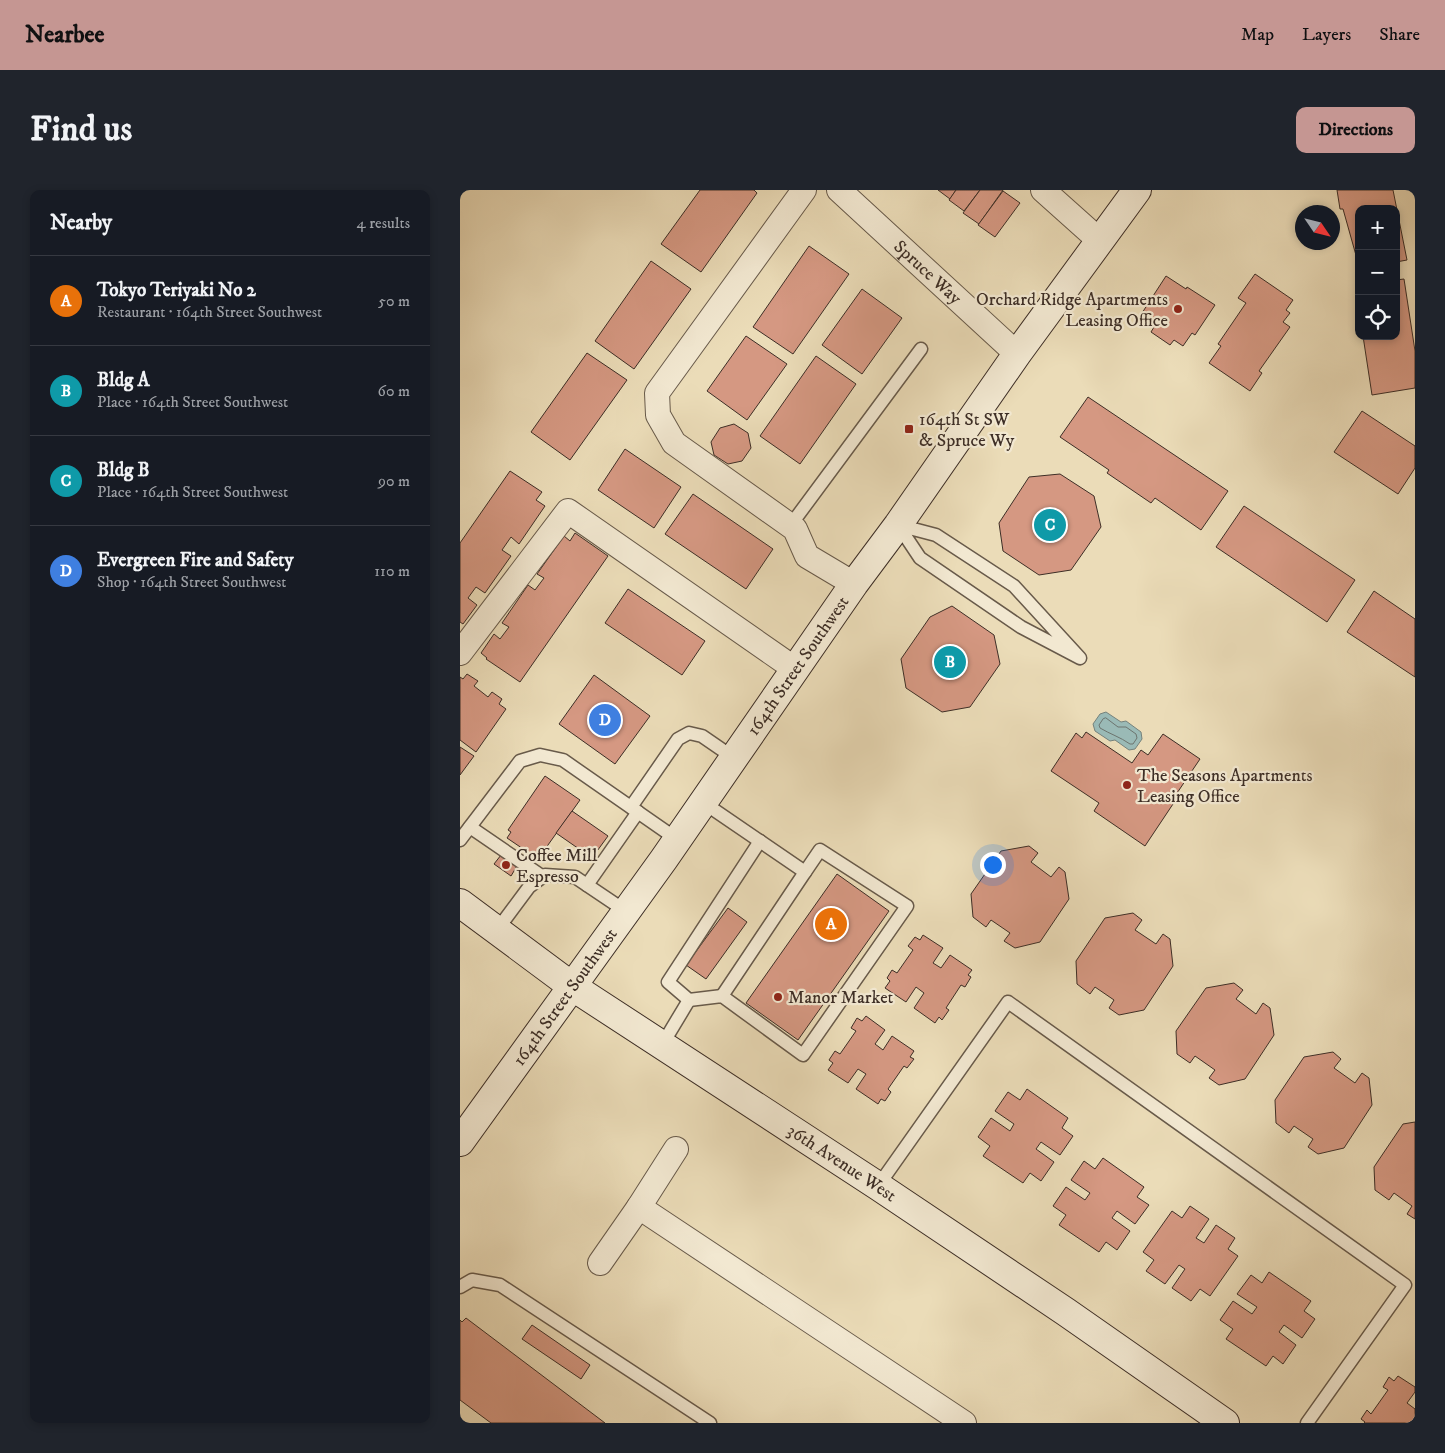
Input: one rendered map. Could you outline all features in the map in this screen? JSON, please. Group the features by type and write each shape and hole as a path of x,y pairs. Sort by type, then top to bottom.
{"main road":[{"name":"164th Street Southwest","path":"460,1142 627,912 854,584 898,525 1017,354 1137,190"},
{"name":"36th Avenue West","path":"460,903 573,987 878,1186 1066,1312 1225,1423"}],"street":[{"path":"804,190 657,394 658,415 674,443 795,530 807,556 854,584"},
{"name":"Spruce Way","path":"839,190 1017,354"},
{"path":"1043,190 1100,241"},
{"path":"460,653 568,511 795,669"},
{"path":"600,1263 676,1149"},
{"path":"639,1207 964,1423"}],"lane":[{"path":"790,526 921,349"},
{"path":"898,525 936,535 1014,586 1080,658 1021,627 920,558 898,525"},
{"path":"587,885 678,739 689,734 702,736 734,758"},
{"path":"460,840 520,761 540,755 563,760 678,840"},
{"path":"704,803 806,872"},
{"path":"470,827 543,877"},
{"path":"722,996 820,850 907,906 803,1055 722,996 690,1000 668,982 760,841"},
{"path":"497,930 529,887 546,875 575,877 627,912"},
{"path":"662,1045 690,1000"},
{"path":"878,1186 1008,1002 1405,1285 1307,1423"},
{"path":"460,1288 472,1280 500,1285 710,1423"}],"water":[{"path":"1106,712 1121,722 1126,721 1141,732 1142,739 1135,749 1129,750 1115,740 1110,741 1095,731 1093,724 1100,714"}],"building":[{"path":"700,190 754,190 757,193 701,272 661,244"},
{"path":"938,190 956,190 950,199"},
{"path":"956,190 980,190 964,211 949,200"},
{"path":"980,190 1003,190 979,224 963,213"},
{"path":"1337,190 1393,190 1396,205 1355,205 1355,252 1343,209 1340,209"},
{"path":"1003,191 1020,203 995,237 978,225"},
{"path":"1400,225 1407,260 1400,261"},
{"path":"809,246 849,274 793,354 753,327"},
{"path":"651,261 691,289 634,369 595,341"},
{"path":"1255,274 1293,300 1286,310 1290,313 1283,322 1290,327 1259,371 1262,373 1250,391 1209,363 1221,346 1218,344 1246,303 1238,298"},
{"name":"Orchard Ridge Apartments Leasing Office","path":"1166,276 1215,305 1195,335 1192,333 1183,346 1174,340 1170,345 1151,332 1157,322 1142,313"},
{"path":"1404,279 1415,351 1415,388 1372,395 1364,340 1400,340 1400,280"},
{"path":"862,289 902,318 862,374 822,345"},
{"path":"746,336 787,364 747,420 707,391"},
{"path":"587,353 627,380 570,460 531,432"},
{"path":"816,356 856,384 800,464 760,436"},
{"path":"1088,397 1228,491 1201,530 1155,498 1151,503 1107,473 1109,470 1060,437"},
{"path":"1362,411 1415,446 1415,468 1398,494 1334,452"},
{"path":"734,424 748,433 751,448 742,461 728,464 714,455 711,442 720,428"},
{"path":"625,449 681,487 654,528 598,490"},
{"path":"510,471 542,492 536,500 545,506 519,544 511,537 502,550 511,556 485,593 476,587 468,598 477,605 463,624 460,622 460,543"},
{"path":"1060,474 1094,496 1101,527 1071,570 1039,575 1003,551 999,523 1029,477"},
{"path":"693,494 773,549 746,589 665,534"},
{"path":"1244,506 1355,580 1327,622 1216,547"},
{"path":"575,533 608,556 520,682 486,659 481,653 494,634 500,639 509,627 502,623 528,585 535,590 544,578 537,574 564,536 570,541"},
{"path":"628,589 705,641 682,675 605,623"},
{"path":"1374,591 1415,619 1415,677 1347,632"},
{"path":"952,606 994,635 1000,664 970,707 942,712 906,688 901,659 930,617"},
{"path":"467,674 478,681 474,686 488,697 492,692 502,699 499,704 506,709 476,752 460,740 460,677 463,679"},
{"path":"594,675 650,716 615,764 559,724"},
{"name":"The Seasons Apartments Leasing Office","path":"1086,732 1132,763 1141,750 1148,755 1163,734 1200,759 1145,846 1094,811 1099,803 1051,771 1076,733 1082,738"},
{"path":"460,747 474,756 460,775"},
{"path":"545,776 580,800 543,852 540,850 535,857 507,838 511,832 508,830"},
{"path":"572,811 608,836 592,858 556,833"},
{"path":"1029,846 1038,853 1031,862 1051,877 1059,867 1065,872 1069,899 1040,942 1015,948 1004,941 1010,933 991,920 986,927 973,917 971,894 1001,851"},
{"name":"Coffee Mill Espresso","path":"501,855 517,866 511,876 494,864"},
{"path":"837,874 889,911 798,1040 746,1003"},
{"path":"728,908 747,922 706,979 686,965"},
{"path":"1133,913 1142,920 1135,930 1156,944 1163,934 1170,939 1173,966 1144,1010 1119,1015 1109,1008 1114,1000 1095,987 1090,994 1077,984 1076,961 1105,918"},
{"path":"923,935 943,948 933,963 941,968 950,955 972,970 968,975 971,977 965,987 961,985 946,1008 949,1010 942,1020 939,1017 935,1023 914,1008 924,993 916,987 906,1002 885,988 890,981 887,978 892,970 897,973 913,950 908,946 915,937 920,940"},
{"path":"1234,983 1243,990 1236,999 1256,1014 1263,1003 1270,1008 1274,1035 1245,1079 1219,1085 1209,1078 1215,1070 1195,1056 1190,1063 1177,1054 1176,1031 1206,988"},
{"path":"866,1016 885,1030 875,1044 883,1050 892,1036 914,1051 910,1057 914,1059 907,1068 904,1066 888,1089 891,1092 885,1101 881,1099 878,1104 856,1089 866,1074 858,1069 848,1083 828,1070 833,1063 829,1060 835,1051 840,1054 856,1031 851,1028 857,1018 862,1021"},
{"path":"1333,1052 1341,1059 1334,1068 1355,1083 1362,1073 1369,1078 1372,1105 1344,1148 1318,1154 1308,1147 1313,1139 1294,1126 1289,1133 1276,1123 1275,1100 1304,1057"},
{"path":"1027,1089 1068,1118 1062,1128 1073,1136 1060,1155 1041,1142 1036,1149 1054,1162 1041,1181 1030,1173 1023,1183 983,1156 990,1146 978,1137 991,1118 1010,1131 1014,1124 995,1111 1008,1092 1020,1100"},
{"path":"1415,1122 1415,1219 1407,1214 1412,1206 1394,1193 1389,1200 1375,1190 1374,1167 1403,1124"},
{"path":"1103,1158 1144,1187 1137,1197 1149,1205 1135,1224 1117,1211 1112,1218 1130,1231 1117,1250 1106,1242 1099,1252 1059,1225 1066,1215 1053,1206 1066,1187 1085,1200 1090,1193 1071,1180 1084,1161 1095,1169"},
{"path":"1190,1206 1209,1219 1196,1238 1204,1243 1216,1225 1235,1238 1228,1249 1238,1256 1210,1296 1200,1289 1191,1301 1172,1288 1185,1269 1179,1265 1165,1284 1146,1271 1154,1260 1143,1252 1172,1211 1182,1218"},
{"path":"1269,1272 1311,1301 1304,1311 1315,1319 1302,1338 1284,1325 1279,1332 1296,1345 1283,1364 1273,1356 1266,1366 1226,1339 1233,1329 1220,1320 1233,1301 1252,1314 1257,1307 1237,1294 1251,1275 1262,1283"},
{"path":"466,1318 605,1423 491,1423 460,1400 460,1320 462,1322"},
{"path":"532,1325 590,1365 581,1379 522,1339"},
{"path":"1398,1376 1415,1387 1415,1392 1407,1403 1415,1409 1415,1423 1364,1423 1361,1419 1367,1410 1371,1414 1388,1390 1383,1387 1389,1377 1394,1381"}],"place":[{"name":"Orchard Ridge Apartments Leasing Office","path":"1178,309"},
{"name":"164th St SW & Spruce Wy","path":"909,429"},
{"name":"Bldg B","path":"1050,525"},
{"name":"Bldg A","path":"950,662"},
{"name":"Evergreen Fire and Safety","path":"605,720"},
{"name":"The Seasons Apartments Leasing Office","path":"1127,785"},
{"name":"Coffee Mill Espresso","path":"506,865"},
{"name":"Tokyo Teriyaki No 2","path":"831,924"},
{"name":"Manor Market","path":"778,997"}]}
